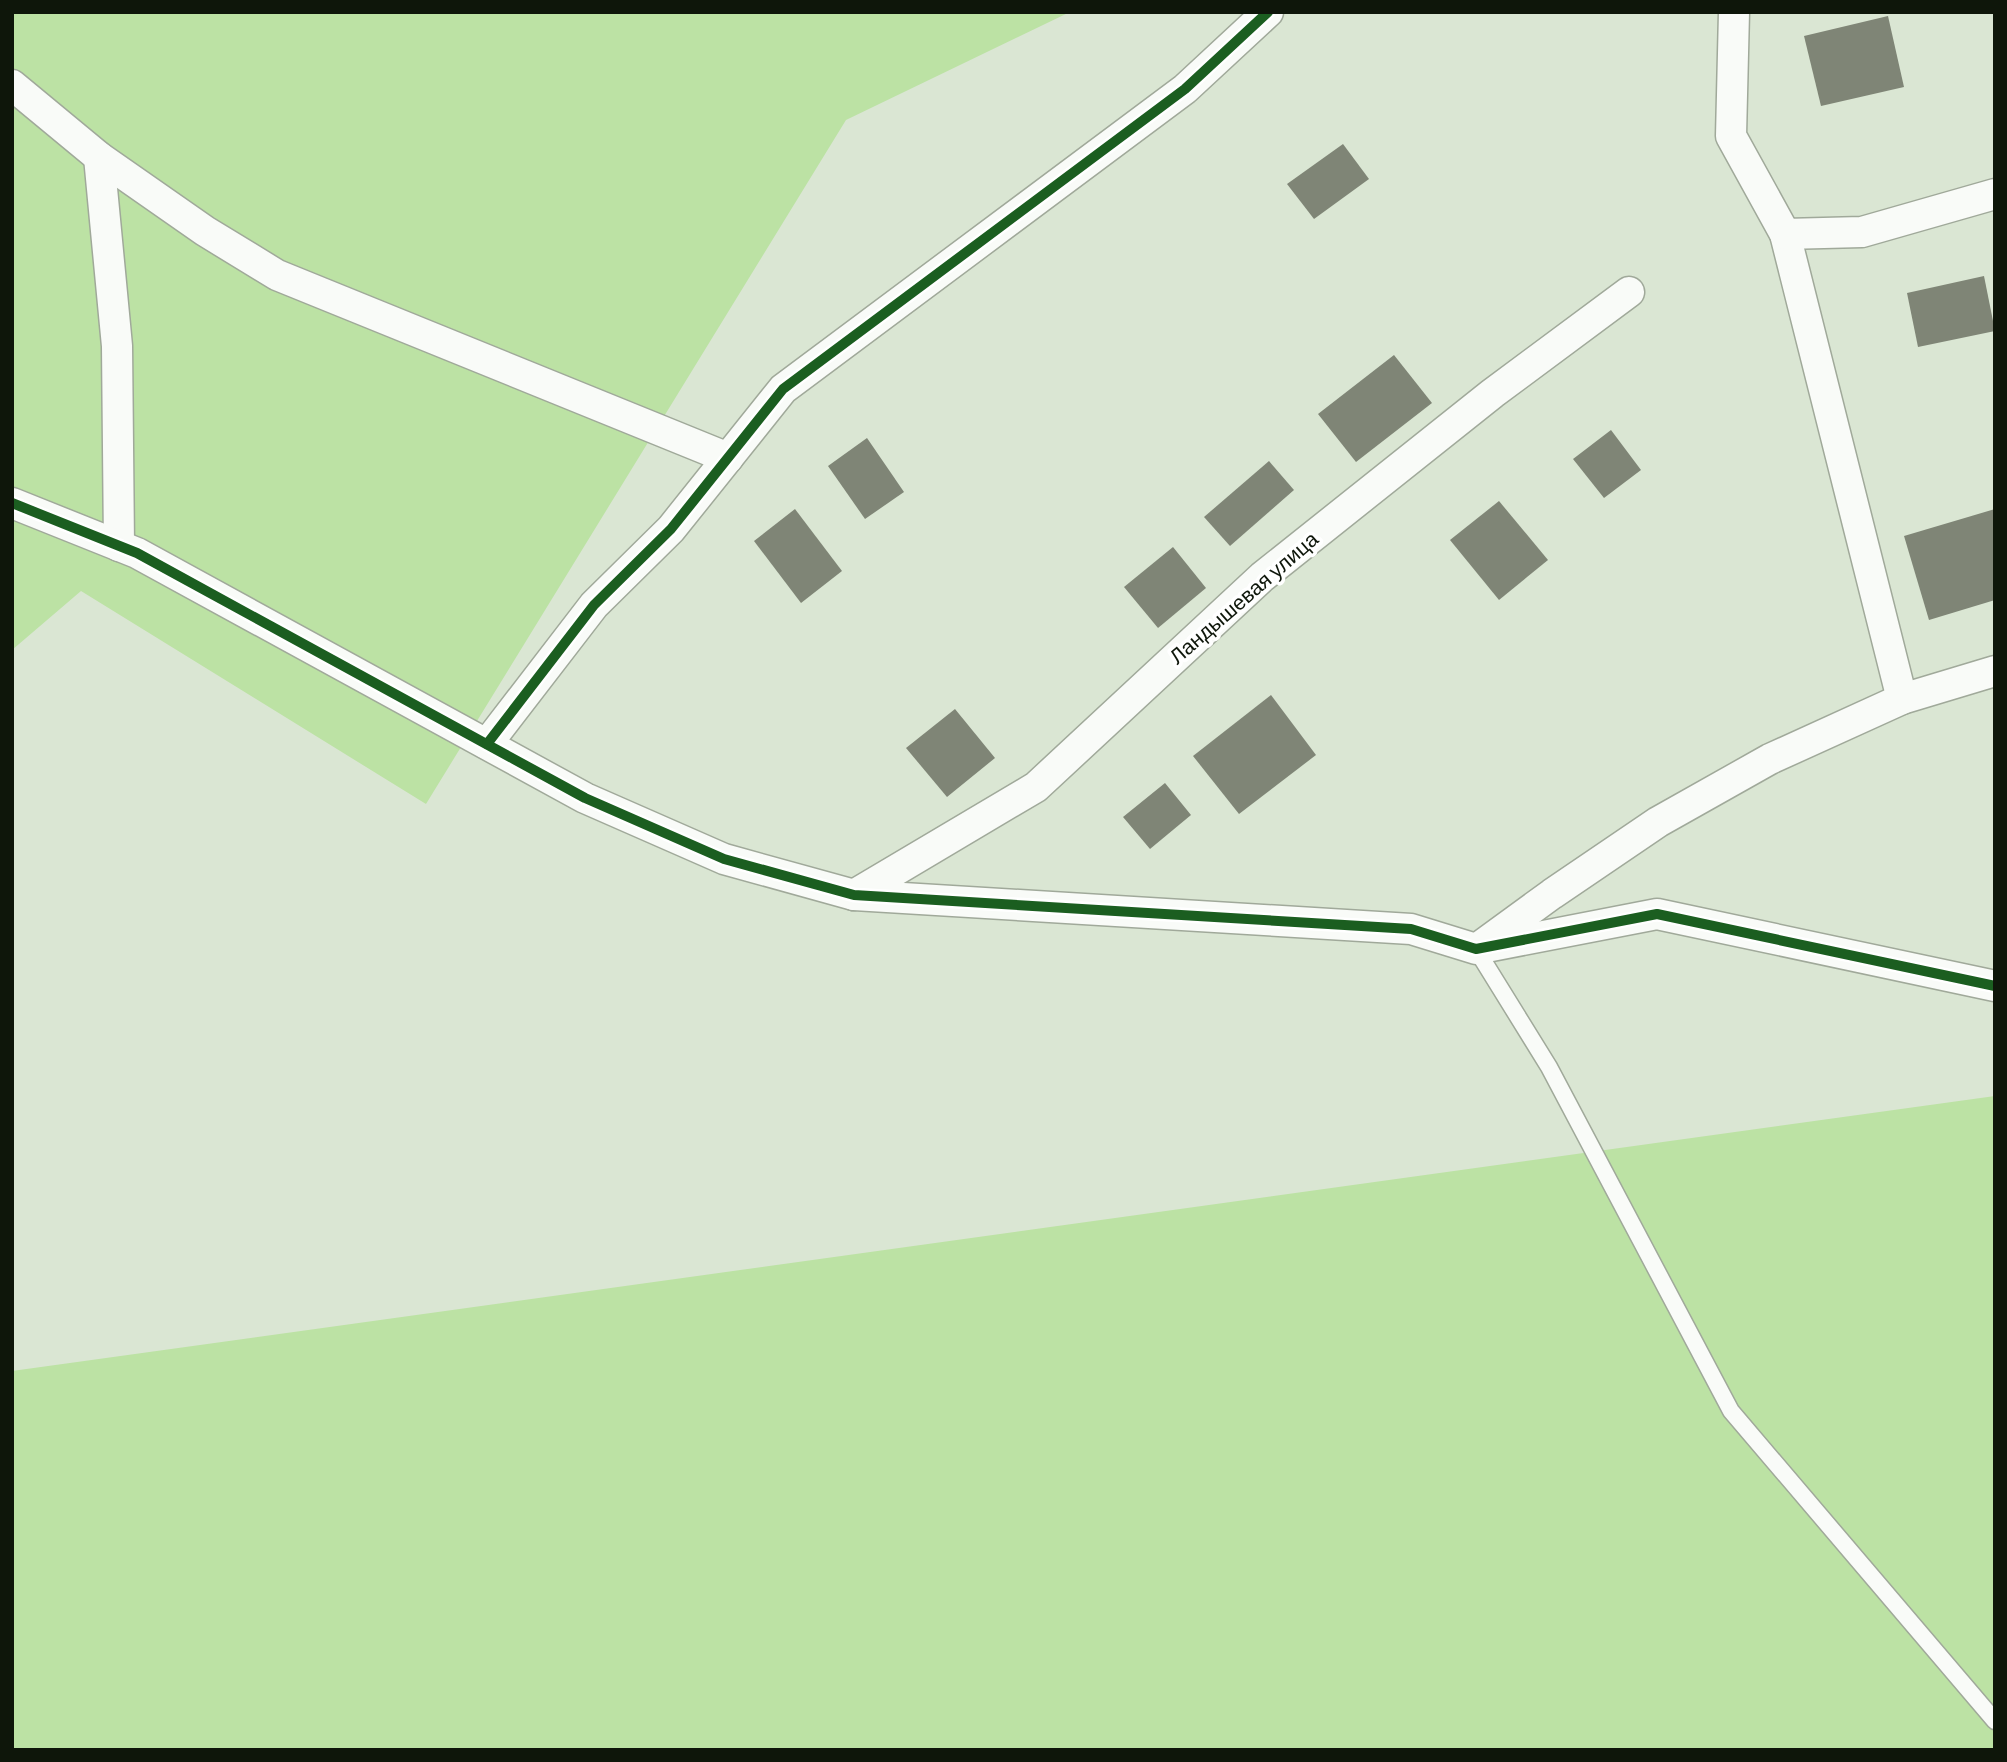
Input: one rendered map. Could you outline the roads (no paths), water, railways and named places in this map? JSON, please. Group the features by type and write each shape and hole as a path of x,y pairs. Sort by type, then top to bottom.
{"street":[{"path":"487,744 594,605 671,529 783,389 1185,89 1268,12"},
{"path":"1734,12 1731,136 1785,234 1902,699"},
{"path":"12,85 99,157 205,231 276,275 728,458"},
{"path":"99,157 117,346 119,546"},
{"path":"1785,234 1862,232 1995,194"},
{"name":"Ландышевая улица","path":"854,895 1036,788 1262,577 1493,393 1629,292"},
{"path":"12,503 137,553 585,798 724,859 854,895 1411,929 1476,949 1657,914 1995,986"},
{"path":"1476,949 1658,822 1770,759 1902,699 1995,671"}],"lane":[{"path":"1476,949 1549,1067 1731,1411 1995,1721"}]}
